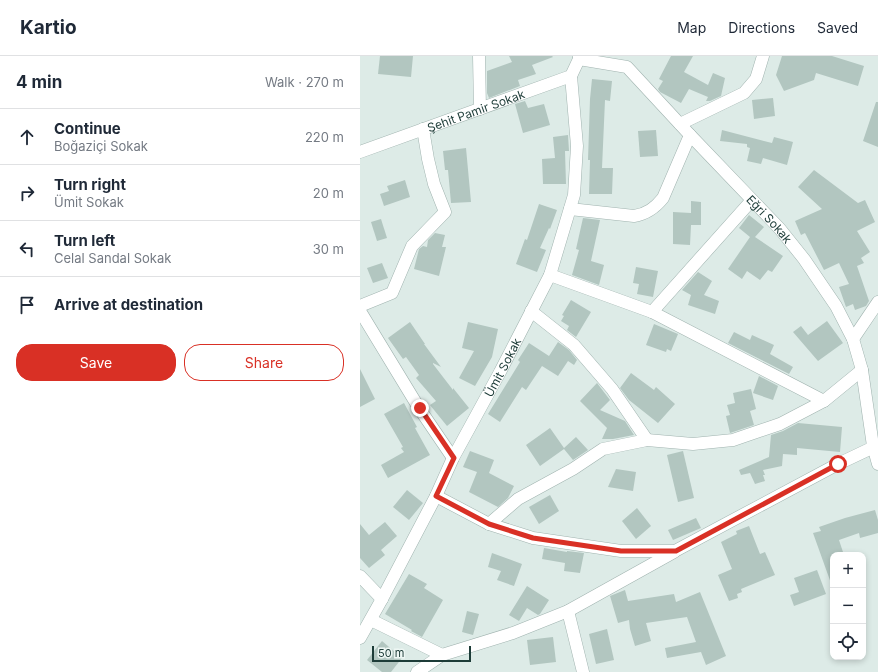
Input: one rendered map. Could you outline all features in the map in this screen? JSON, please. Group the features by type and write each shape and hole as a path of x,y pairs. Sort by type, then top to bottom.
{"street":[{"path":"479,56 480,109"},
{"path":"680,124 744,93 756,79 763,56"},
{"path":"571,76 579,58"},
{"name":"Eğri Sokak","path":"579,58 628,67 690,135 780,229 804,259 836,306 853,339 862,370 878,464"},
{"name":"Şehit Pamir Sokak","path":"360,152 571,76"},
{"name":"Ümit Sokak","path":"360,638 371,620 436,496 454,458 550,275 574,195 577,146 571,76"},
{"path":"360,306 392,293 412,246 445,212 434,184 423,129"},
{"path":"570,209 634,216 641,215 653,209 663,198 690,135"},
{"path":"652,312 752,200"},
{"path":"550,275 652,312 824,401"},
{"path":"853,339 878,302"},
{"path":"360,311 420,408 454,458"},
{"path":"532,311 574,345 612,389 646,440"},
{"path":"489,524 518,499 574,469 602,449 646,440 693,444 733,440 780,424 824,401 862,370"},
{"path":"417,672 442,655 512,633 568,611 676,551 831,468 876,446"},
{"path":"436,496 489,524 533,538 621,551 676,551"},
{"path":"360,576 382,599"},
{"path":"568,611 583,672"},
{"path":"371,620 442,655"}],"building":[{"path":"380,56 413,56 411,77 378,74"},
{"path":"509,56 553,57 532,65 536,74 518,80 520,86 489,98 487,93 487,71 512,62"},
{"path":"671,56 693,56 684,72 708,85 713,73 725,78 721,96 710,101 706,101 708,97 689,89 681,103 660,92 658,89 663,81 659,79"},
{"path":"782,56 832,56 864,66 858,86 816,73 814,80 784,91 776,75"},
{"path":"592,79 612,81 610,101 605,100 602,168 613,168 612,194 589,194 590,160 588,160"},
{"path":"773,98 775,116 754,119 752,100"},
{"path":"525,101 528,108 544,104 550,125 523,133 515,104"},
{"path":"876,102 878,102 878,147 863,141"},
{"path":"656,130 658,156 640,157 638,131"},
{"path":"722,130 772,143 774,137 793,142 787,165 763,158 761,164 747,161 750,148 747,147 747,144 720,141"},
{"path":"568,135 569,151 565,151 566,184 543,184 542,159 555,158 553,137"},
{"path":"466,148 471,202 451,203 448,170 445,170 443,151"},
{"path":"814,170 858,203 865,200 875,222 857,231 870,252 861,258 864,263 857,266 869,301 866,306 855,310 853,304 846,307 839,287 849,284 839,263 824,270 805,233 801,235 795,221 822,209 798,187"},
{"path":"405,180 410,197 384,206 380,194 389,191 387,186"},
{"path":"691,201 701,202 701,225 691,225 690,245 673,244 673,212 691,213"},
{"path":"539,204 557,210 550,229 549,228 540,248 546,250 537,272 516,264 525,239 527,240"},
{"path":"749,215 764,227 755,237 783,256 772,272 768,270 760,280 747,271 742,279 728,269 750,237 739,228"},
{"path":"583,218 600,220 591,261 604,265 599,285 572,275 579,250 576,249"},
{"path":"381,219 387,238 377,241 371,222"},
{"path":"435,233 445,235 442,247 446,247 439,276 414,269 419,249 423,246 427,247 428,240"},
{"path":"382,263 388,278 373,283 367,268"},
{"path":"636,267 658,271 653,297 637,294 639,284 633,283"},
{"path":"698,272 712,281 704,295 719,301 715,314 688,305 691,295 682,290"},
{"path":"571,300 591,312 576,337 567,330 569,326 561,321 564,316 562,315"},
{"path":"827,321 843,343 818,361 793,332 801,326 808,335"},
{"path":"410,322 441,367 433,364 469,408 447,426 430,405 436,401 416,378 419,375 406,357 403,359 388,338"},
{"path":"468,322 498,329 492,357 475,386 459,378 474,351 462,348"},
{"path":"654,324 678,334 671,351 667,349 666,352 646,345"},
{"path":"734,332 750,340 752,335 774,345 770,354 793,367 789,374 728,343"},
{"path":"558,342 569,350 577,360 574,365 568,361 558,376 542,366 526,390 522,387 500,422 488,414 520,362 518,360 529,343 549,356"},
{"path":"360,369 375,399 360,407"},
{"path":"631,373 654,390 656,387 675,404 658,423 629,400 620,388"},
{"path":"759,376 778,386 773,400 753,393"},
{"path":"597,383 610,400 600,410 625,421 634,435 613,439 602,439 607,428 580,401"},
{"path":"751,389 756,409 750,411 754,425 730,433 726,416 730,415 727,405 735,403 733,393"},
{"path":"404,403 417,427 415,428 430,455 388,478 381,465 404,452 401,448 403,447 384,414"},
{"path":"798,423 842,427 840,452 797,448 797,455 783,454 782,466 763,470 765,481 755,484 750,473 741,475 739,470 769,457 771,435 783,431"},
{"path":"550,428 564,448 576,437 588,450 573,460 564,449 540,466 526,445"},
{"path":"470,451 494,460 489,473 514,486 508,498 498,507 469,492 477,472 463,467"},
{"path":"683,451 694,498 678,502 667,455"},
{"path":"616,469 636,472 633,491 608,487"},
{"path":"407,490 423,503 409,520 393,507"},
{"path":"550,495 559,511 539,524 529,507"},
{"path":"637,508 651,526 636,539 622,521"},
{"path":"875,510 878,520 878,533 860,538 859,533 839,540 843,552 830,552 830,580 813,533 821,531 819,527"},
{"path":"696,518 701,528 673,540 668,530"},
{"path":"385,522 397,536 381,550 385,555 369,568 360,558 360,524 369,535"},
{"path":"749,526 760,554 765,552 775,575 741,589 742,592 737,594 738,598 729,601 718,575 732,569 721,542 737,534 736,531"},
{"path":"544,548 584,553 580,573 564,571 565,563 542,559"},
{"path":"492,553 522,564 514,586 497,580 501,571 488,567"},
{"path":"817,570 826,594 794,606 790,595 799,592 794,578"},
{"path":"409,574 427,584 424,588 443,600 422,637 385,614"},
{"path":"527,586 549,600 540,614 538,615 527,608 519,621 509,615"},
{"path":"625,590 628,601 674,594 676,602 700,592 726,656 706,665 701,652 667,658 665,648 696,642 687,617 646,623 651,641 635,646 629,620 618,623 610,596"},
{"path":"467,611 479,614 473,635 462,632"},
{"path":"607,629 614,660 596,664 589,634"},
{"path":"553,637 556,662 530,665 527,640"},
{"path":"382,641 402,658 391,672 382,672 367,660"}],"route":[{"path":"420,408 454,458 436,496 489,524 533,538 621,551 676,551 838,464"}]}
